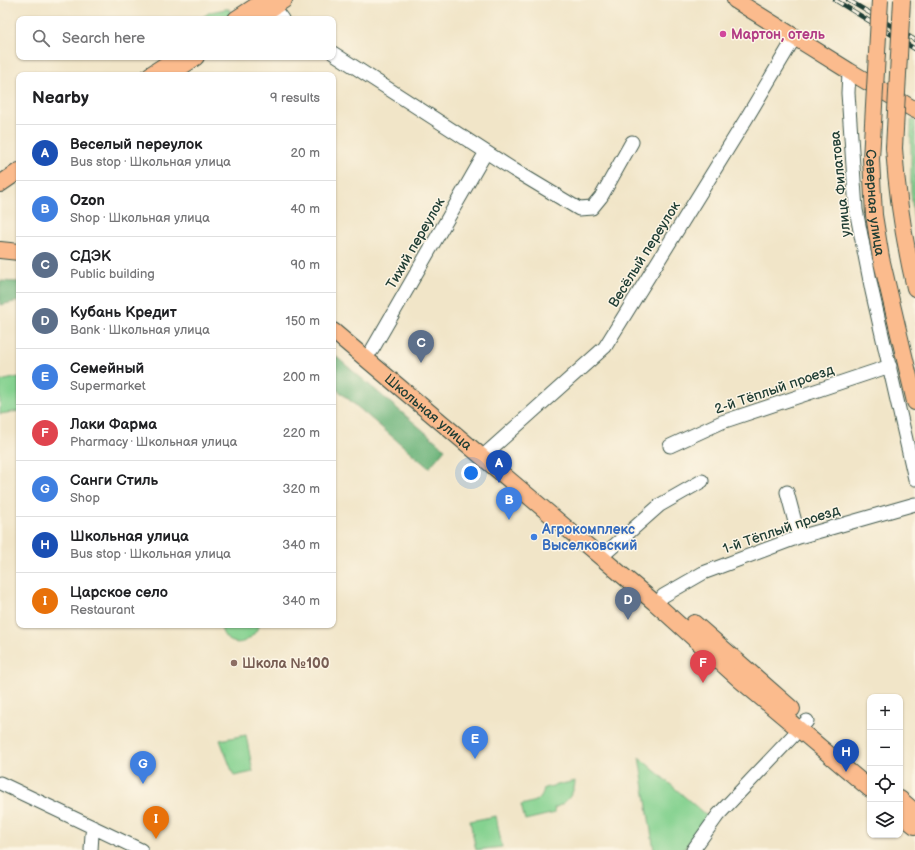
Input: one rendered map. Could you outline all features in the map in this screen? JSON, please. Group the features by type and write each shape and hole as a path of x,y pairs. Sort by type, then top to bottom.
{"main road":[{"path":"735,0 795,36 849,72 914,105"},
{"path":"748,0 858,67 914,105"},
{"name":"Северная улица","path":"880,0 871,159 874,215 881,258 915,402"},
{"name":"Северная улица","path":"902,0 894,148 897,192 915,288"},
{"path":"245,16 276,6"},
{"path":"260,16 276,6"},
{"path":"155,72 173,60"},
{"path":"174,72 192,60"},
{"path":"0,173 16,163"},
{"path":"0,184 16,173"},
{"path":"0,250 16,252"},
{"path":"0,259 16,260"},
{"name":"Школьная улица","path":"336,323 372,350 739,679 867,772"},
{"name":"Школьная улица","path":"336,333 663,596 867,786"},
{"path":"903,802 915,812"},
{"path":"903,816 915,826"}],"street":[{"name":"Весёлый переулок","path":"486,453 605,347 746,119 795,36"},
{"path":"336,55 486,152 579,209 592,208 601,197 632,142"},
{"name":"улица Филатова","path":"849,72 848,93 856,210 872,291 915,479"},
{"name":"Тихий переулок","path":"372,350 486,152"},
{"name":"2-й Тёплый проезд","path":"670,446 722,422 890,366"},
{"path":"608,551 660,505 702,480"},
{"path":"787,492 799,537"},
{"name":"1-й Тёплый проезд","path":"663,596 703,573 799,537 915,504"},
{"path":"693,850 718,815 803,725"},
{"path":"0,783 141,850"},
{"path":"91,850 92,834 95,828"}],"green space":[{"path":"229,9 231,14 228,16 204,16 210,12"},
{"path":"911,120 915,121 915,231 911,192"},
{"path":"0,281 16,282 16,302 0,305"},
{"path":"336,357 445,449 429,468 336,389"},
{"path":"16,378 16,411 0,414 0,381"},
{"path":"258,628 250,638 241,643 228,640 222,629"},
{"path":"246,735 253,772 234,776 220,740"},
{"path":"639,757 708,817 683,850 654,850"},
{"path":"575,781 572,794 566,801 554,808 555,813 525,820 521,805 533,802 539,798 544,788"},
{"path":"496,816 502,847 476,850 470,821"}],"railway":[{"path":"835,0 915,49"},
{"path":"848,0 915,40"}],"place":[{"name":"Мартон, отель","path":"723,34"},
{"name":"СДЭК","path":"421,363"},
{"name":"Веселый переулок","path":"499,483"},
{"name":"Ozon","path":"509,520"},
{"name":"Агрокомплекс Выселковский","path":"534,537"},
{"name":"Кубань Кредит","path":"628,620"},
{"name":"Школа №100","path":"234,663"},
{"name":"Лаки Фарма","path":"703,683"},
{"name":"Семейный","path":"475,759"},
{"name":"Школьная улица","path":"846,772"},
{"name":"Санги Стиль","path":"143,784"},
{"name":"Царское село","path":"156,839"}]}
